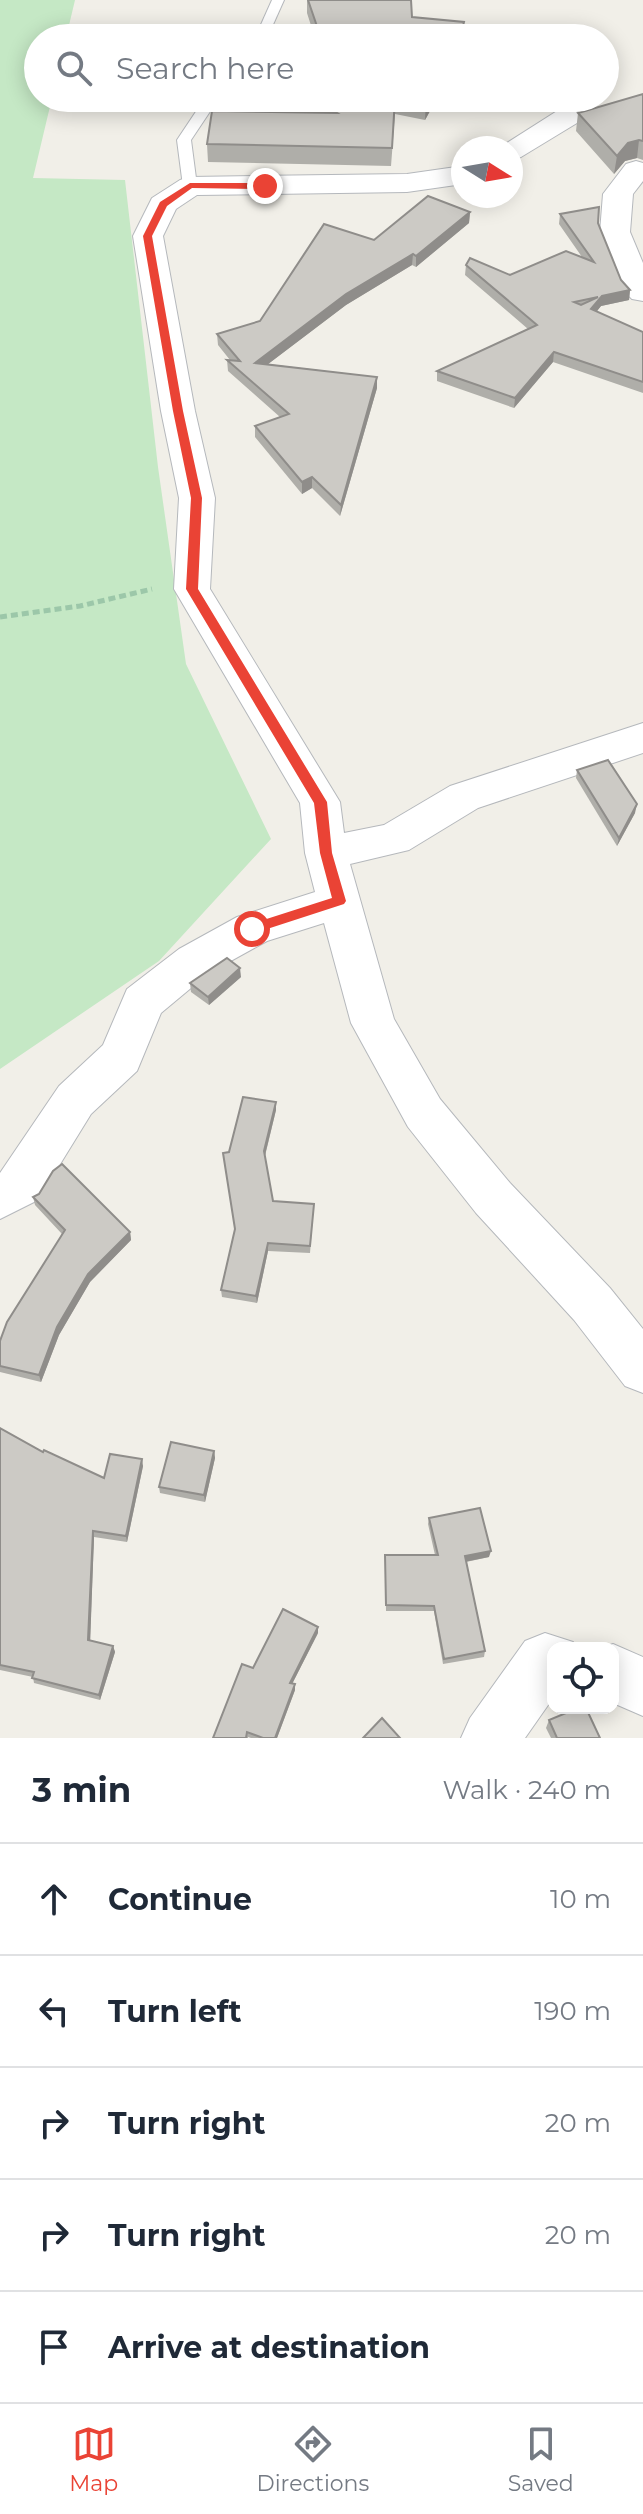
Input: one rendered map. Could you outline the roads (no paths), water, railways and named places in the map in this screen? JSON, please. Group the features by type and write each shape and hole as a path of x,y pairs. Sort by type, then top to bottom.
{"street":[{"path":"523,144 567,117"},
{"path":"636,170 618,194 615,232 638,289 643,292"},
{"path":"451,177 407,183 190,186 163,204 148,236 178,411 197,498 184,586 320,802 326,853 373,1023 424,1113 493,1198 592,1304 643,1369"},
{"path":"326,853 394,839 464,797 643,738"},
{"path":"0,1198 21,1185 75,1100 121,1057 143,1002 194,961 252,929 339,901"},
{"path":"490,1738 547,1661"},
{"path":"619,1675 643,1688"}],"lane":[{"path":"267,24 278,0"},
{"path":"190,186 184,140 203,112"}]}
